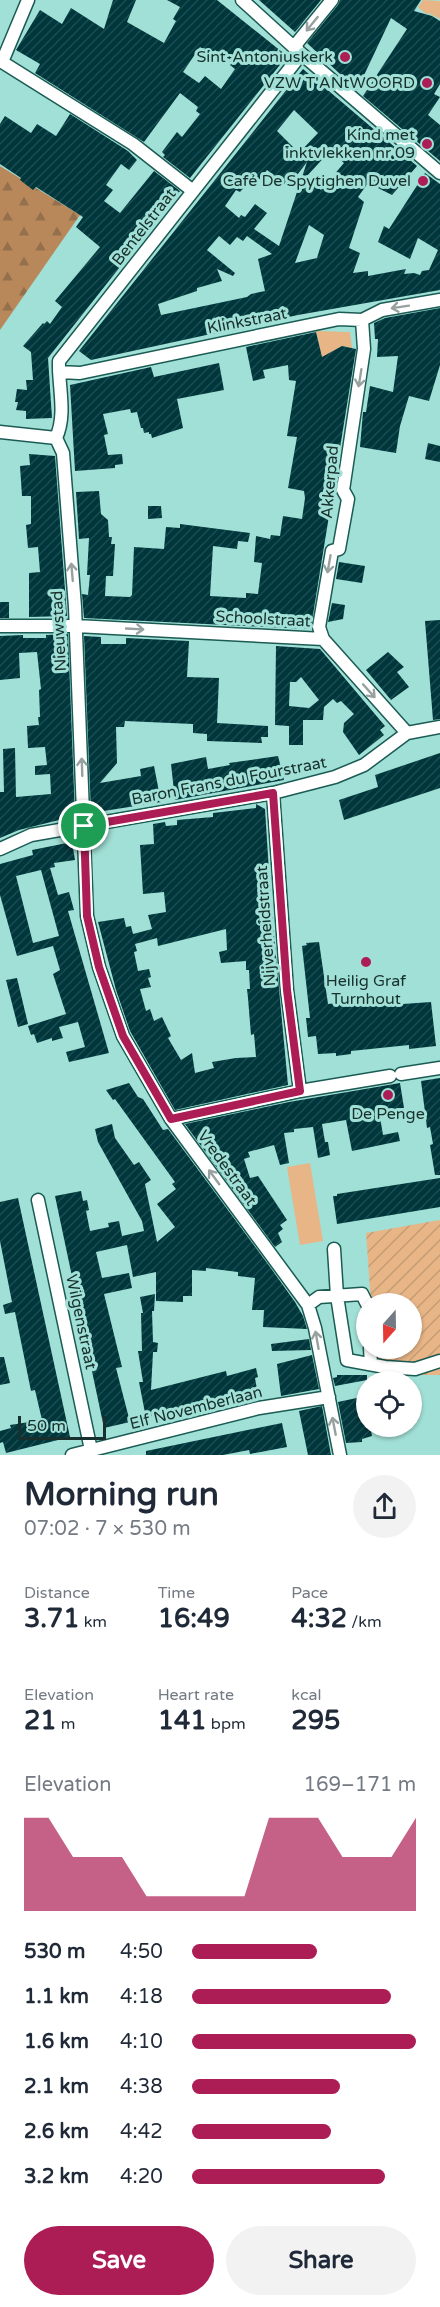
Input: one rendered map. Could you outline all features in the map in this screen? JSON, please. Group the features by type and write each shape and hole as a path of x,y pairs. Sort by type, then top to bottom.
{"street":[{"path":"28,0 2,62 133,144 193,191"},
{"path":"242,0 440,173"},
{"name":"Bentelstraat","path":"56,438 62,415 59,361 295,62 297,43 332,0"},
{"name":"Klinkstraat","path":"59,372 80,373 339,319 362,320 382,310 440,300"},
{"name":"Akkerpad","path":"322,639 319,627 332,550 339,549 348,499 343,490 364,349 362,320"},
{"path":"0,432 56,438"},
{"name":"Nieuwstad","path":"56,438 63,453 76,626 84,826"},
{"name":"Schoolstraat","path":"0,626 76,626 322,639 407,733"},
{"name":"Baron Frans du Fourstraat","path":"0,849 31,835 273,793 335,777 364,765 407,733 440,727"},
{"name":"Nijverheidstraat","path":"273,793 287,990 300,1091"},
{"name":"Vredestraat","path":"84,826 87,916 99,967 123,1036 171,1119 308,1305 315,1328 340,1455"},
{"path":"171,1119 300,1091 440,1068"},
{"name":"Wilgenstraat","path":"38,1200 87,1452"},
{"path":"334,1249 337,1296 347,1360 385,1368 415,1369 440,1361"},
{"path":"308,1305 319,1297 356,1294"},
{"path":"371,1359 371,1364"},
{"name":"Elf Novemberlaan","path":"72,1455 259,1408 329,1397"}],"shaded area":[{"path":"423,0 440,1 440,19 426,14 418,7"},
{"path":"316,331 350,332 352,348 342,346 314,367 319,345"},
{"path":"310,1163 323,1241 300,1245 287,1167"},
{"path":"440,1220 440,1375 422,1375 422,1371 376,1371 375,1359 422,1359 422,1293 370,1293 366,1233"}],"green space":[{"path":"0,166 80,215 0,330"}],"building":[{"path":"113,0 136,0 127,22 164,43 176,21 173,19 180,7 167,0 217,0 287,56 190,178 163,157 165,155 162,152 177,132 182,137 200,114 196,111 198,107 180,93 144,142 35,73 40,64 16,50 40,10 62,24 71,8 104,29","holes":["200,47 211,55 215,50 232,63 230,65 235,69 221,89 205,76 199,83 183,72"]},
{"path":"259,0 321,0 295,32"},
{"path":"340,0 421,0 414,11 440,21 440,84 434,94 440,97 428,115 440,125 440,161 363,96 407,29 391,18 357,90 307,43"},
{"path":"303,69 417,166 392,195 368,183 358,197 364,202 349,248 360,253 353,273 368,271 368,276 406,269 404,274 420,275 422,271 429,270 438,250 418,238 410,259 378,242 384,226 389,229 425,173 440,184 440,290 298,315 91,360 79,351","holes":["294,110 318,133 299,153 277,131","330,151 344,163 321,190 306,177","307,162 279,246 254,229 267,213 255,204 245,217 241,215 239,218 225,206 236,190 240,192 248,183 253,187 267,170 288,187","309,225 324,235 317,258 295,263","219,236 230,245 237,237 243,241 247,236 272,254 258,259 265,291 161,315 158,304 197,291 197,288 222,281 217,269 233,276 235,273 207,250"]},
{"path":"70,114 128,151 137,160 129,170 121,164 106,185 113,190 104,201 120,213 154,171 180,191 48,358 52,418 26,419 26,411 16,410 18,402 15,402 17,389 27,390 26,380 33,380 31,352 23,346 43,323 47,321 50,324 62,307 55,301 100,247 76,227 83,217 36,187 33,190 20,180 21,178 0,164 0,124 5,116 31,133 37,124 56,136"},
{"path":"440,308 440,365 429,401 409,396 400,426 396,453 360,447 363,412 366,412 370,386 393,392 398,356 377,357 378,339 375,339 374,323 385,318"},
{"path":"316,332 322,357 342,346 356,349 311,627 308,629 84,618 82,594 88,595 89,538 79,539 76,492 99,491 101,514 108,520 109,537 112,537 111,544 115,544 113,576 106,576 105,596 130,597 132,595 134,547 164,549 166,527 180,528 180,524 250,533 248,542 238,541 237,549 213,546 210,596 246,598 246,593 258,594 262,563 254,562 256,536 270,539 271,535 280,536 283,516 302,519 305,498 304,491 288,488 297,437 287,436 296,381 289,380 288,365 263,370 265,378 253,381 246,347"},
{"path":"219,363 224,390 177,399 183,428 152,438 149,432 144,433 141,428 137,412 131,413 130,409 103,414 108,434 104,435 108,455 122,454 123,464 115,465 115,468 75,471 70,385 151,367 154,377"},
{"path":"428,443 440,446 440,462 425,459"},
{"path":"29,454 55,456 67,616 29,617 29,573 40,572 38,547 28,548 26,525 31,524 31,496 22,496 20,466 30,465"},
{"path":"148,506 161,506 162,518 148,519"},
{"path":"339,562 365,566 362,583 336,579"},
{"path":"0,602 9,602 9,618 0,618"},
{"path":"332,603 345,605 343,619 328,622"},
{"path":"440,620 440,719 433,720 425,621"},
{"path":"68,634 75,816 19,830 0,838 0,792 4,792 3,749 15,748 16,797 51,794 50,774 35,775 35,766 47,765 45,747 28,748 27,726 39,725 38,717 40,717 39,690 41,689 37,652 19,653 20,678 0,680 0,636 23,635 23,638 46,638 46,635"},
{"path":"84,636 101,637 101,644 126,644 126,638 189,641 187,677 219,678 217,723 268,726 268,737 261,737 262,743 207,741 207,734 193,733 193,724 125,721 124,727 116,727 117,763 100,783 141,776 140,769 154,766 161,802 91,813"},
{"path":"276,646 320,649 385,726 380,730 384,735 359,755 343,732 344,723 354,714 341,701 337,703 333,699 324,707 323,720 303,720 303,745 289,745 289,726 275,725","holes":["301,677 319,700 309,708 289,706 290,682 296,682"]},
{"path":"388,652 404,667 397,672 409,687 391,700 366,670"},
{"path":"440,753 440,788 344,820 339,800 378,787 375,775"},
{"path":"278,756 284,780 175,800 171,764 206,757 208,769 230,765 229,763"},
{"path":"256,804 265,809 271,903 288,1085 175,1110 130,1031 116,990 98,922 124,918 126,927 131,926 133,934 152,929 148,915 166,912 164,892 143,894 140,845 154,844 153,824 165,822 166,826 177,825 177,820 213,817 213,813 256,808","holes":["226,929 227,950 219,952 221,963 246,961 246,970 249,970 250,989 247,989 251,1035 254,1034 256,1057 212,1062 214,1068 195,1073 192,1053 181,1060 168,1038 171,1036 162,1017 154,1021 150,1009 146,1011 140,989 151,987 148,978 151,977 149,969 138,971 134,952 137,951 135,944 157,938 158,946"]},
{"path":"72,842 75,860 54,863 55,867 50,868 58,895 69,892 74,910 68,911 109,1053 69,1062 66,1052 85,1047 78,1022 59,1027 63,1038 52,1041 52,1038 37,1043 34,1034 31,1035 28,1026 66,1014 53,974 60,970 53,946 17,956 0,895 0,864 33,855 32,850","holes":["41,870 59,936 33,943 16,876"]},
{"path":"319,942 328,1004 388,998 389,1005 431,1002 436,1046 409,1049 409,1045 351,1051 351,1054 336,1056 336,1053 318,1054 316,1036 308,1037 306,1018 310,1018 302,946 307,945 306,943"},
{"path":"17,978 28,1024 18,1027 6,980"},
{"path":"440,1078 440,1175 435,1175 430,1145 433,1144 430,1127 427,1128 421,1081"},
{"path":"129,1083 138,1097 143,1099 163,1130 168,1129 270,1267 295,1302 307,1329 263,1327 264,1310 252,1310 255,1278 238,1276 238,1272 206,1268 206,1271 192,1270 192,1296 183,1296 183,1302 156,1301 156,1272 133,1277 127,1245 96,1252 102,1278 129,1273 132,1288 104,1294 122,1367 116,1368 130,1422 104,1428 55,1196 81,1191 83,1201 87,1200 89,1210 86,1211 90,1231 109,1227 108,1223 119,1221 122,1236 144,1231 142,1221 98,1142 95,1129 112,1124 115,1138 134,1165 139,1162 151,1180 145,1184 157,1242 175,1227 157,1204 176,1189 172,1184 175,1182 115,1099 113,1100 106,1090"},
{"path":"400,1083 404,1108 379,1111 383,1135 398,1132 400,1141 352,1151 346,1120 322,1124 330,1155 318,1158 313,1127 294,1129 294,1132 284,1133 289,1163 280,1165 274,1145 248,1152 250,1157 244,1159 250,1178 258,1176 287,1220 280,1225 283,1229 278,1233 282,1242 275,1247 185,1124 289,1102"},
{"path":"440,1178 440,1207 337,1224 333,1196 337,1194"},
{"path":"18,1198 70,1437 6,1453 3,1442 0,1443 0,1431 11,1428 10,1425 42,1420 35,1390 31,1391 15,1312 5,1314 3,1305 12,1302 0,1241 0,1202"},
{"path":"155,1294 154,1311 152,1311 153,1342 158,1343 157,1352 153,1352 151,1390 226,1371 227,1376 256,1368 258,1395 233,1401 232,1397 146,1418 139,1382 143,1382 138,1351 142,1351 141,1313 143,1313 140,1297"},
{"path":"309,1339 311,1350 272,1351 271,1344"},
{"path":"312,1355 319,1389 281,1396 277,1364"},
{"path":"0,1357 4,1357 10,1383 0,1385"},
{"path":"337,1375 356,1375 356,1382 335,1386 333,1378"},
{"path":"356,1398 356,1437 369,1437 362,1439 362,1442 346,1443 338,1402"},
{"path":"322,1406 331,1455 308,1455 299,1411"},
{"path":"282,1423 287,1447 250,1454 249,1450 223,1455 146,1455 146,1451"}],"place":[{"name":"Sint-Antoniuskerk","path":"345,57"},
{"name":"VZW T'ANtWOORD","path":"427,83"},
{"name":"Kind met inktvlekken nr.09","path":"427,144"},
{"name":"Café De Spytighen Duvel","path":"423,181"},
{"name":"Heilig Graf Turnhout","path":"366,962"},
{"name":"De Penge","path":"388,1095"}],"route":[{"path":"273,793 287,990 300,1091 171,1119 123,1036 99,967 87,916 84,826 273,793"}]}
